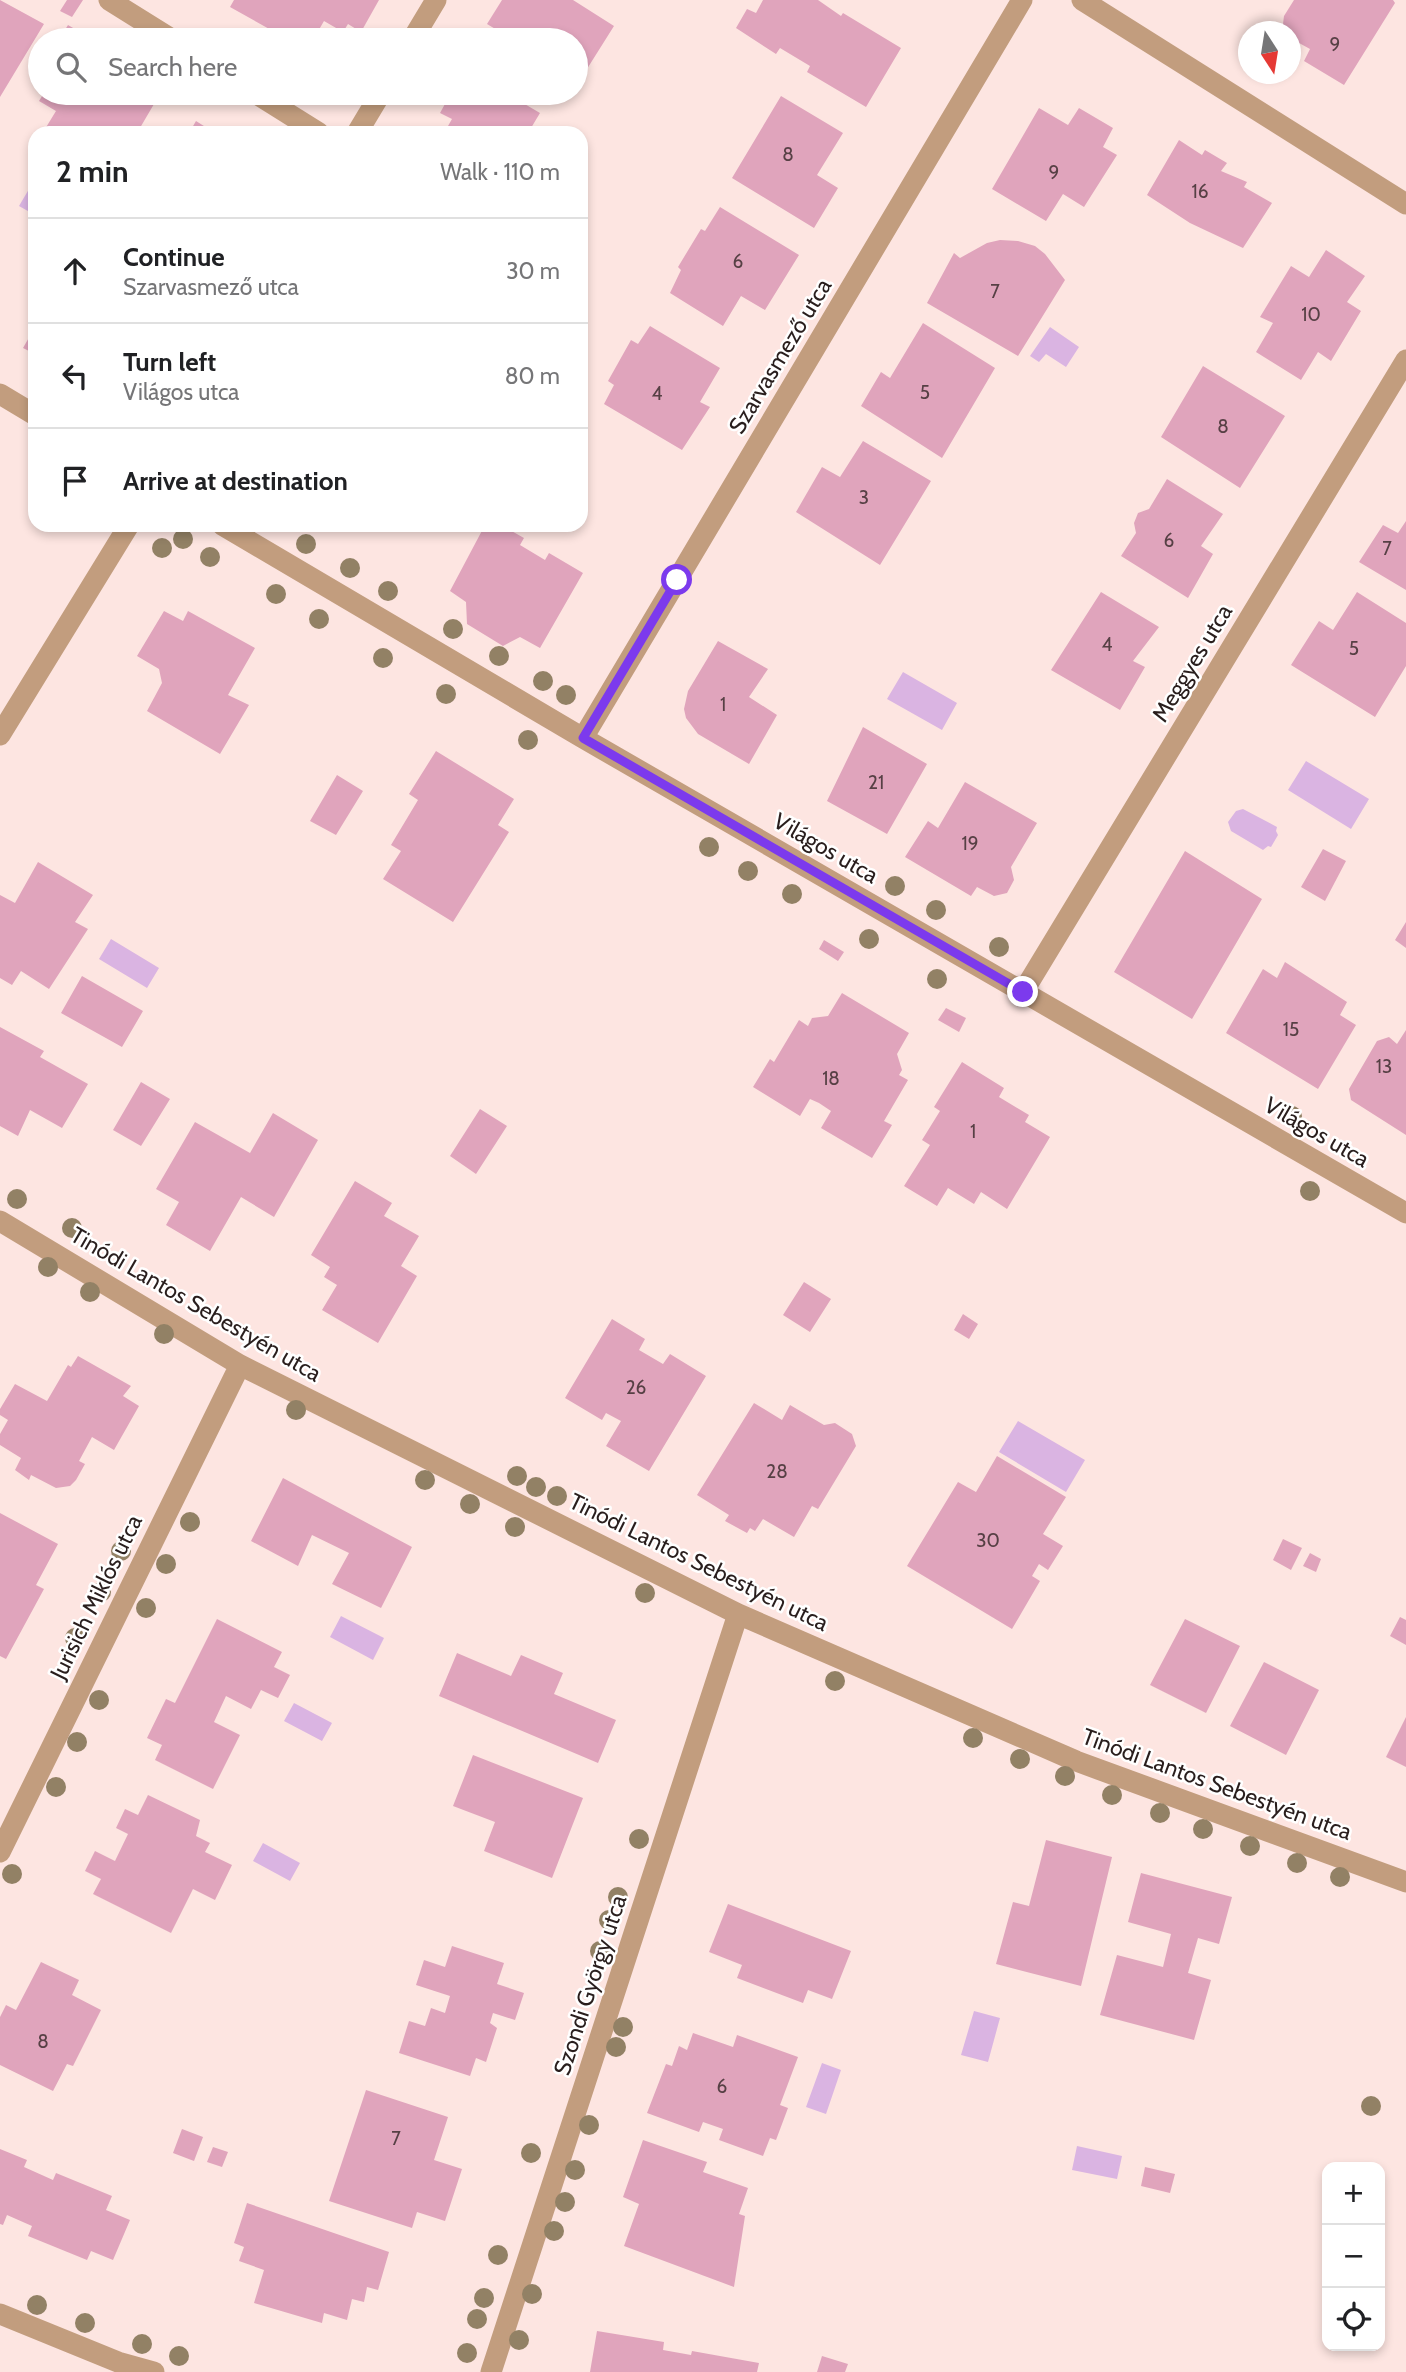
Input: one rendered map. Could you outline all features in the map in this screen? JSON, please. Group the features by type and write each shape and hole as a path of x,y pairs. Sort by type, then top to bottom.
{"street":[{"path":"109,0 154,28"},
{"path":"419,28 436,0"},
{"name":"Szarvasmező utca","path":"583,738 1022,0"},
{"path":"1082,0 1406,204"},
{"path":"274,105 308,126"},
{"path":"361,126 374,105"},
{"name":"Meggyes utca","path":"1023,992 1406,360"},
{"path":"0,394 28,411"},
{"path":"0,735 125,532"},
{"name":"Világos utca","path":"234,532 583,738 1406,1213"},
{"name":"Tinódi Lantos Sebestyén utca","path":"0,1221 240,1365 738,1614 1076,1761 1406,1882"},
{"name":"Jurisich Miklós utca","path":"0,1852 240,1365"},
{"name":"Szondi György utca","path":"491,2372 738,1614"},
{"path":"0,2314 118,2362 153,2372"}],"shaded area":[{"path":"28,191 28,211 19,206"},
{"path":"1050,327 1079,347 1066,367 1046,354 1039,362 1030,356"},
{"path":"903,672 957,703 942,730 887,699"},
{"path":"1306,761 1369,799 1351,829 1288,790"},
{"path":"1243,809 1277,827 1278,835 1271,847 1263,850 1231,831 1228,822 1236,811"},
{"path":"111,939 159,968 147,988 99,959"},
{"path":"1018,1421 1085,1460 1066,1492 999,1452"},
{"path":"341,1616 384,1638 373,1660 330,1637"},
{"path":"294,1703 332,1723 322,1741 284,1721"},
{"path":"263,1843 300,1863 290,1881 253,1861"},
{"path":"974,2011 1000,2018 988,2062 961,2055"},
{"path":"822,2063 841,2070 826,2114 806,2107"},
{"path":"1077,2146 1122,2156 1117,2179 1072,2170"}],"building":[{"path":"0,0 44,24 42,28 28,28 28,51 0,97"},
{"path":"67,0 83,0 72,17 60,11"},
{"path":"234,0 379,0 363,28 354,28 348,24 346,28 336,28 324,21 320,28 268,28 230,7"},
{"path":"502,0 573,0 614,26 588,67 588,28 494,28 487,24"},
{"path":"763,0 818,0 841,16 843,13 901,48 866,107 807,72 810,66 780,48 776,54 736,28 747,9 756,13"},
{"path":"1294,0 1393,0 1395,3 1344,85 1304,61 1310,49 1301,44 1301,21 1283,21"},
{"path":"781,96 843,133 817,175 838,188 814,228 732,178"},
{"path":"46,105 153,105 141,126 47,126 56,111"},
{"path":"444,105 526,105 540,113 532,126 448,126 452,119 440,113"},
{"path":"1039,108 1068,125 1079,108 1113,128 1103,147 1117,155 1084,207 1063,194 1046,221 992,189"},
{"path":"1179,140 1202,155 1205,150 1227,163 1221,171 1247,182 1244,187 1272,203 1243,248 1190,223 1147,195"},
{"path":"720,207 799,255 765,310 741,296 723,326 670,293 681,270 678,267 701,229 705,231"},
{"path":"1000,240 1035,246 1045,254 1065,280 1018,356 927,303 954,253 960,258 987,243"},
{"path":"1326,250 1365,276 1347,302 1361,311 1331,361 1318,352 1301,380 1256,352 1273,323 1260,317 1291,266 1309,277"},
{"path":"923,323 995,368 942,458 861,406 881,372 890,378"},
{"path":"650,326 720,368 700,402 710,407 682,450 604,404 614,385 608,381 631,340 638,344"},
{"path":"1203,366 1285,416 1240,488 1161,437"},
{"path":"863,441 931,481 880,565 796,512 822,467 840,477"},
{"path":"1167,479 1223,514 1201,546 1213,554 1188,598 1121,556 1136,533 1134,523 1138,513 1149,509"},
{"path":"1406,521 1406,590 1359,562 1383,525 1398,533"},
{"path":"481,532 513,532 524,538 520,545 545,560 549,553 583,573 540,648 520,637 503,646 467,624 466,602 450,591"},
{"path":"1101,592 1159,627 1133,661 1145,667 1120,710 1051,670"},
{"path":"1357,592 1406,623 1406,666 1375,717 1291,665 1319,621 1333,630"},
{"path":"164,611 183,621 188,611 255,648 228,695 249,705 220,754 147,711 162,683 159,669 137,656"},
{"path":"718,641 768,669 749,697 777,715 749,764 698,734 686,718 684,709 688,691"},
{"path":"863,727 927,764 887,834 827,801"},
{"path":"436,751 514,799 498,825 509,832 453,922 383,879 401,851 391,845 418,800 409,794"},
{"path":"337,775 363,791 336,835 310,821"},
{"path":"965,782 1037,823 1011,867 1014,880 1007,893 994,896 977,887 971,896 905,857 928,821 938,828"},
{"path":"1323,849 1346,861 1325,901 1301,887"},
{"path":"1185,851 1262,899 1192,1019 1114,972"},
{"path":"38,862 93,895 75,922 88,929 49,989 21,971 12,985 0,978 0,895 15,903"},
{"path":"1406,922 1406,948 1395,940"},
{"path":"824,940 844,952 838,961 819,949"},
{"path":"1285,962 1347,1002 1340,1015 1356,1025 1318,1089 1226,1033 1263,969 1277,978"},
{"path":"82,976 143,1011 122,1047 61,1013"},
{"path":"842,993 909,1033 897,1054 902,1070 899,1075 908,1080 884,1121 892,1125 872,1158 821,1128 831,1111 819,1103 810,1099 800,1116 753,1087 770,1059 774,1062 799,1020 808,1026 812,1018 828,1016"},
{"path":"946,1008 966,1018 959,1032 938,1020"},
{"path":"0,1027 44,1051 40,1057 88,1084 62,1128 30,1110 18,1136 0,1126"},
{"path":"1406,1030 1406,1135 1351,1100 1349,1089 1377,1041 1389,1037 1397,1044"},
{"path":"962,1062 1004,1088 999,1097 1029,1115 1025,1122 1050,1137 1007,1209 981,1192 974,1204 948,1188 937,1206 904,1186 930,1145 922,1140 940,1111 934,1107"},
{"path":"141,1082 170,1099 141,1146 113,1130"},
{"path":"480,1109 507,1126 476,1174 450,1156"},
{"path":"273,1113 318,1140 274,1217 241,1197 210,1251 166,1225 179,1202 156,1189 195,1122 250,1153"},
{"path":"355,1181 392,1203 384,1216 419,1236 401,1266 417,1276 378,1343 322,1310 337,1285 324,1277 330,1267 311,1255"},
{"path":"804,1282 831,1299 810,1332 783,1315"},
{"path":"963,1314 978,1324 969,1339 954,1330"},
{"path":"612,1319 645,1339 639,1350 663,1364 670,1354 706,1376 649,1471 606,1446 621,1421 606,1413 602,1420 565,1398"},
{"path":"78,1356 131,1386 123,1396 139,1406 114,1450 92,1437 79,1461 85,1464 76,1480 70,1486 56,1488 31,1475 29,1480 15,1470 21,1458 0,1445 0,1434 8,1420 0,1415 0,1409 15,1384 47,1401 68,1365 71,1367"},
{"path":"754,1403 782,1420 790,1405 824,1425 835,1423 852,1434 856,1446 818,1509 812,1506 794,1537 763,1519 755,1531 750,1528 747,1533 725,1521 729,1515 697,1495"},
{"path":"997,1456 1066,1497 1043,1534 1063,1546 1048,1570 1039,1564 1032,1576 1040,1581 1012,1629 907,1566 958,1482 976,1492"},
{"path":"283,1478 412,1547 381,1608 332,1584 349,1553 312,1535 298,1566 251,1541"},
{"path":"0,1513 58,1544 36,1585 44,1589 6,1659 0,1656"},
{"path":"1283,1539 1302,1548 1291,1570 1273,1560"},
{"path":"1310,1553 1321,1559 1316,1572 1303,1566"},
{"path":"1400,1617 1406,1620 1406,1645 1390,1636"},
{"path":"217,1619 282,1652 274,1667 290,1675 278,1698 261,1690 251,1709 226,1696 214,1722 240,1735 213,1789 155,1760 162,1745 147,1738 166,1699 175,1703"},
{"path":"1185,1619 1240,1646 1206,1713 1150,1685"},
{"path":"457,1653 511,1676 521,1655 563,1673 554,1694 616,1720 598,1763 439,1696"},
{"path":"1264,1662 1319,1690 1286,1755 1230,1726"},
{"path":"1406,1717 1406,1767 1386,1757"},
{"path":"473,1755 583,1798 552,1878 484,1851 495,1822 453,1806"},
{"path":"148,1795 200,1820 196,1836 210,1843 205,1852 232,1865 215,1900 193,1889 171,1933 93,1894 101,1879 85,1871 95,1851 115,1861 128,1834 116,1828 125,1809 138,1815"},
{"path":"1046,1840 1112,1857 1081,1986 996,1964 1013,1902 1029,1906"},
{"path":"1141,1873 1232,1897 1219,1944 1198,1938 1188,1973 1211,1980 1194,2040 1100,2015 1117,1955 1163,1967 1171,1934 1128,1922"},
{"path":"728,1904 851,1951 832,1999 808,1990 803,2003 737,1978 742,1965 709,1952"},
{"path":"452,1946 504,1963 497,1984 524,1993 515,2020 493,2013 490,2023 497,2028 486,2062 476,2058 470,2076 399,2053 409,2021 425,2026 431,2008 445,2013 450,1996 416,1985 424,1960 445,1967"},
{"path":"41,1962 79,1980 72,1995 101,2010 73,2066 67,2064 53,2091 0,2065 0,2017 6,2005 16,2010"},
{"path":"693,2033 733,2047 737,2035 798,2057 780,2105 788,2108 776,2140 770,2138 763,2156 719,2140 723,2129 703,2122 699,2132 647,2113 666,2064 672,2066 679,2046 687,2050"},
{"path":"366,2090 448,2117 434,2160 462,2169 445,2221 417,2212 412,2228 329,2201"},
{"path":"182,2129 203,2137 194,2161 173,2153"},
{"path":"643,2140 707,2162 703,2172 748,2188 739,2214 745,2216 734,2287 624,2246 639,2204 623,2197"},
{"path":"213,2147 228,2152 222,2167 207,2162"},
{"path":"0,2149 27,2160 24,2167 53,2180 56,2173 112,2196 106,2210 130,2220 113,2260 91,2251 87,2260 28,2236 32,2226 7,2215 3,2225 0,2224"},
{"path":"1145,2167 1175,2174 1170,2193 1141,2186"},
{"path":"247,2203 389,2252 378,2290 367,2287 364,2302 352,2299 347,2320 324,2313 322,2323 254,2303 264,2270 239,2261 244,2247 234,2243"},
{"path":"597,2331 664,2342 663,2350 691,2355 692,2351 759,2363 757,2372 590,2372"},
{"path":"822,2356 848,2364 845,2372 817,2372"}],"route":[{"path":"677,580 583,738 1023,992"}]}
